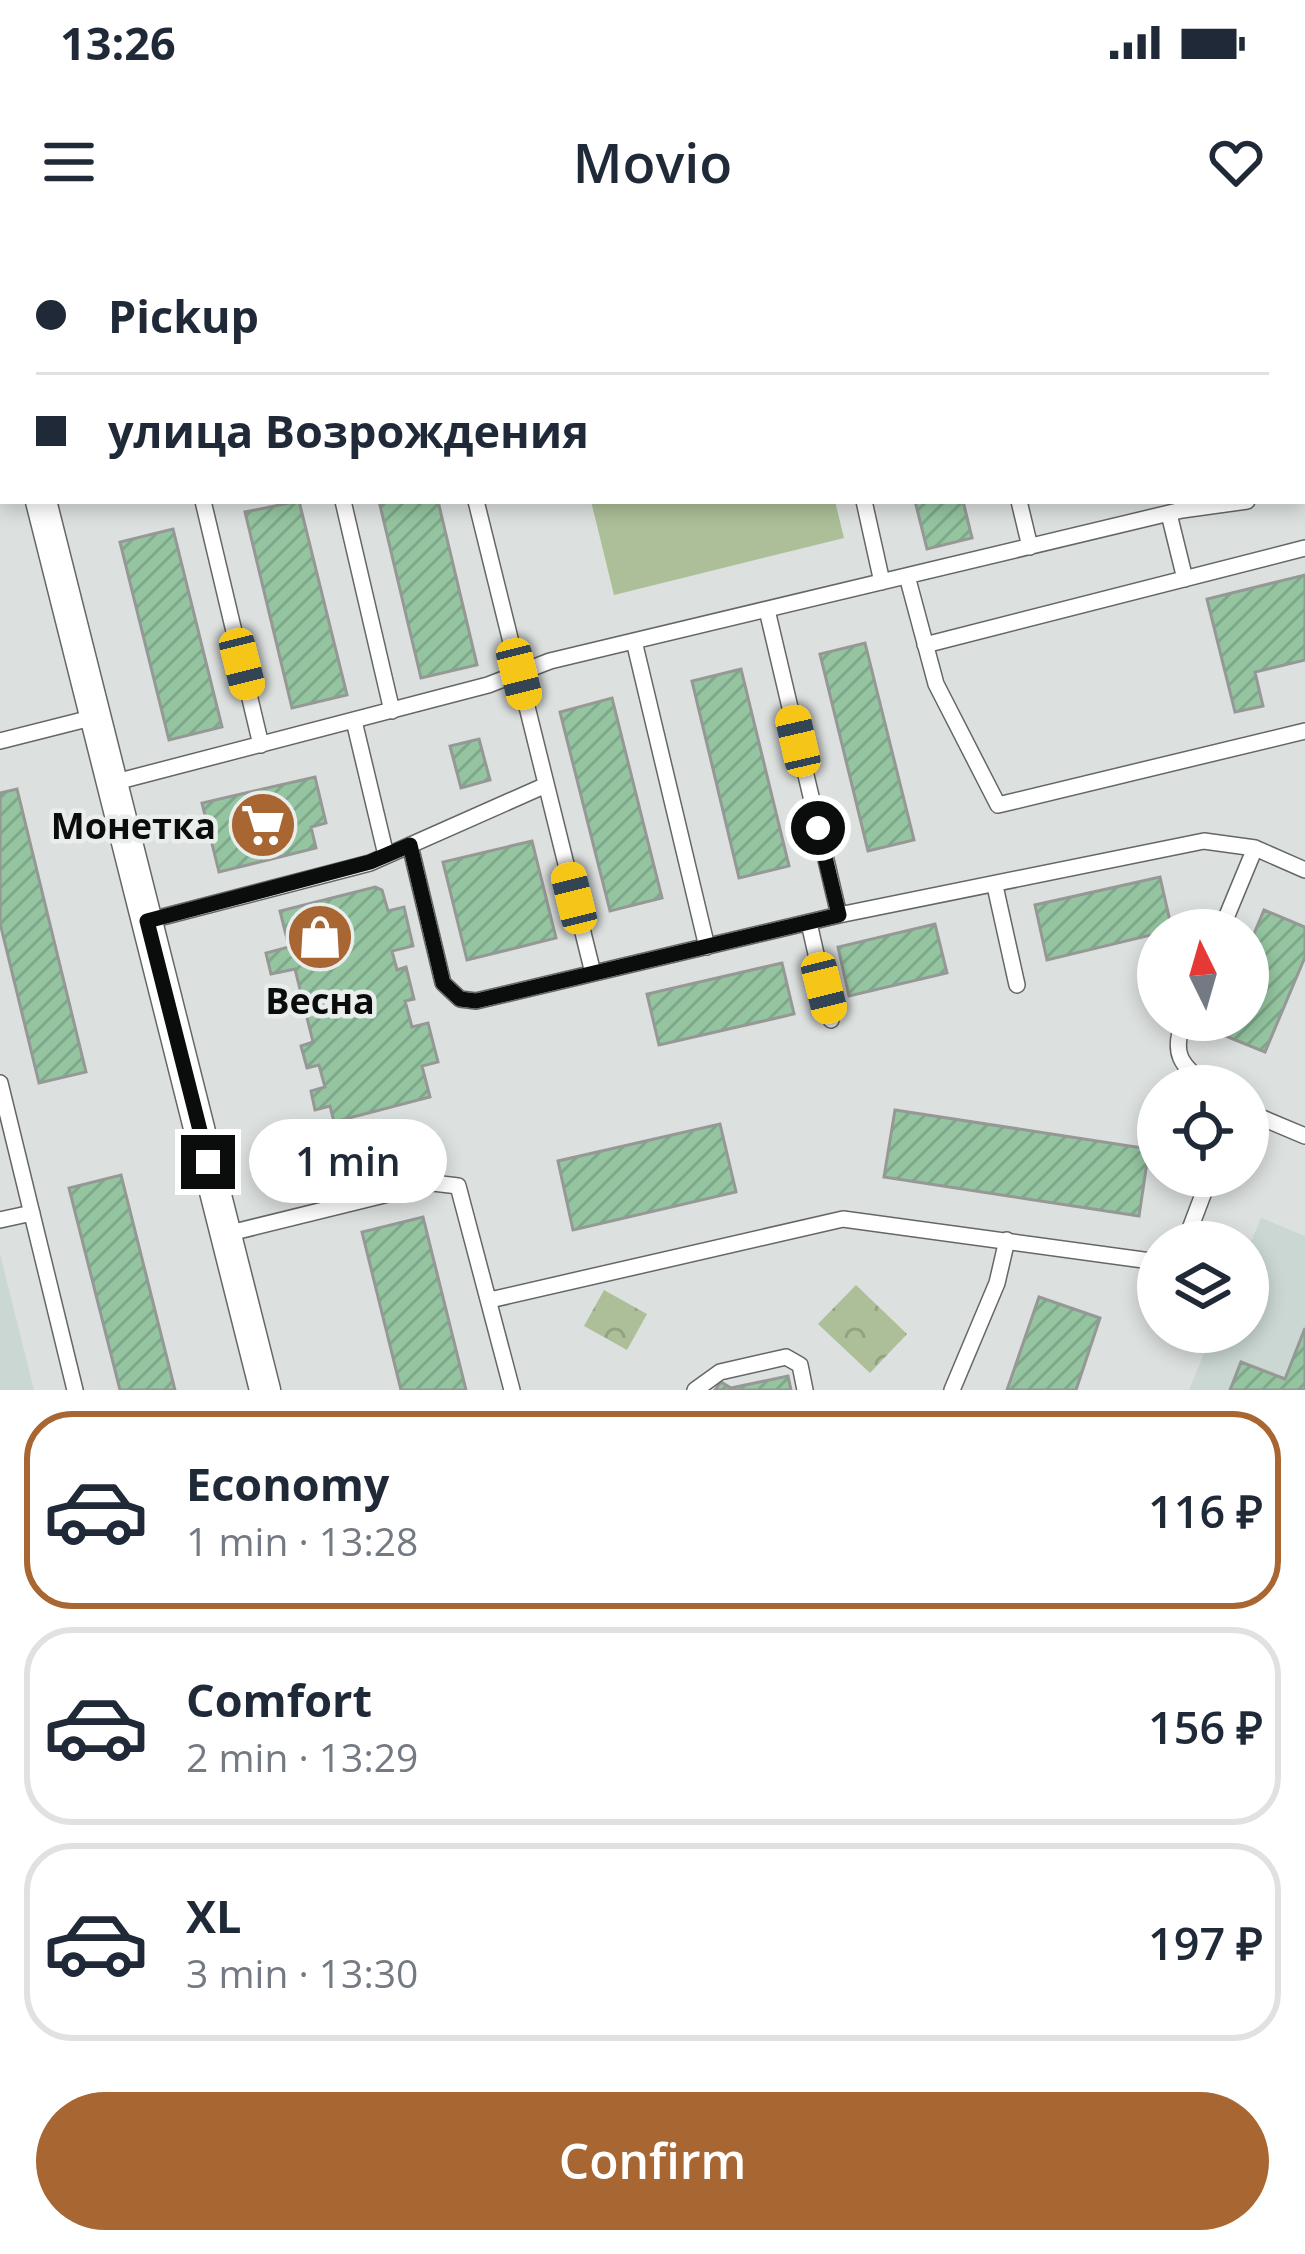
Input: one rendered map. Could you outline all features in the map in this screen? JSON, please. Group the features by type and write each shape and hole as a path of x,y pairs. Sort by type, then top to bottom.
{"street":[{"path":"42,504 265,1390"}],"lane":[{"path":"204,504 261,745"},
{"path":"344,504 392,711"},
{"path":"477,504 593,973"},
{"path":"865,504 881,581"},
{"path":"1020,504 1030,547"},
{"path":"112,783 392,711 634,640 1177,508 1217,504"},
{"path":"1177,508 1185,578"},
{"path":"926,645 1305,548"},
{"path":"907,576 940,694 998,805 1305,731"},
{"path":"767,610 839,915"},
{"path":"634,640 707,946"},
{"path":"0,740 95,717"},
{"path":"354,721 386,855"},
{"path":"147,921 386,855 546,785"},
{"path":"410,845 443,983 450,994 476,1001 839,915 1204,841 1255,848 1305,870"},
{"path":"1230,909 1255,848"},
{"path":"994,886 1017,985"},
{"path":"808,923 831,1020"},
{"path":"0,1083 75,1390"},
{"path":"1269,1121 1305,1136"},
{"path":"226,1234 446,1182 464,1196 512,1390"},
{"path":"0,1220 32,1213"},
{"path":"490,1300 842,1219 1137,1259"},
{"path":"952,1390 997,1282 1007,1240"},
{"path":"695,1390 720,1372 786,1357 800,1365 805,1390"}],"shaded area":[{"path":"1269,1221 1305,1236 1305,1390 1189,1390 1204,1353 1269,1353"},
{"path":"0,1254 34,1390 0,1390"}],"green space":[{"path":"592,504 836,504 844,538 614,595"},
{"path":"856,1285 907,1334 870,1373 818,1324"},
{"path":"604,1290 647,1314 627,1350 584,1326"}],"building":[{"path":"300,504 347,695 292,708 245,512"},
{"path":"380,504 439,504 477,665 421,678"},
{"path":"916,504 964,504 972,538 927,549"},
{"path":"173,529 222,727 169,740 120,542"},
{"path":"1305,575 1305,660 1255,672 1263,706 1235,712 1207,599"},
{"path":"865,643 914,840 868,851 820,654"},
{"path":"741,669 789,866 739,878 692,681"},
{"path":"612,698 662,898 610,911 560,712"},
{"path":"479,739 490,780 461,788 450,746"},
{"name":"Монетка","path":"315,777 326,823 311,827 316,848 219,872 202,803"},
{"path":"17,789 86,1072 39,1083 0,923 0,793"},
{"path":"532,841 556,938 467,960 443,862"},
{"path":"1160,877 1167,909 1137,909 1137,938 1047,960 1035,905"},
{"path":"375,887 382,890 388,911 404,907 413,946 392,951 397,970 406,967 414,999 405,1001 412,1027 428,1023 438,1062 422,1066 430,1097 334,1122 330,1106 315,1110 311,1091 325,1087 319,1065 307,1068 301,1046 313,1042 295,969 271,974 266,953 289,947 280,911"},
{"path":"1269,912 1305,927 1305,957 1265,1052 1238,1041 1269,1041"},
{"path":"935,924 947,973 849,996 838,947"},
{"path":"782,963 794,1014 659,1045 647,994"},
{"path":"895,1110 1137,1147 1137,1197 1142,1197 1139,1216 884,1177"},
{"path":"720,1124 736,1192 573,1230 558,1161"},
{"path":"121,1175 175,1390 120,1390 69,1188"},
{"path":"423,1217 466,1390 401,1390 362,1232"},
{"path":"1039,1297 1100,1318 1076,1390 1007,1390"},
{"path":"1305,1328 1305,1390 1230,1390 1241,1362 1285,1379"},
{"path":"788,1376 791,1390 715,1390 721,1382 731,1388"}],"place":[{"name":"Монетка","path":"263,825"},
{"name":"Весна","path":"320,937"}],"route":[{"path":"208,1162 147,921 370,862 410,845 443,983 450,994 476,1001 839,915 818,828"}]}
